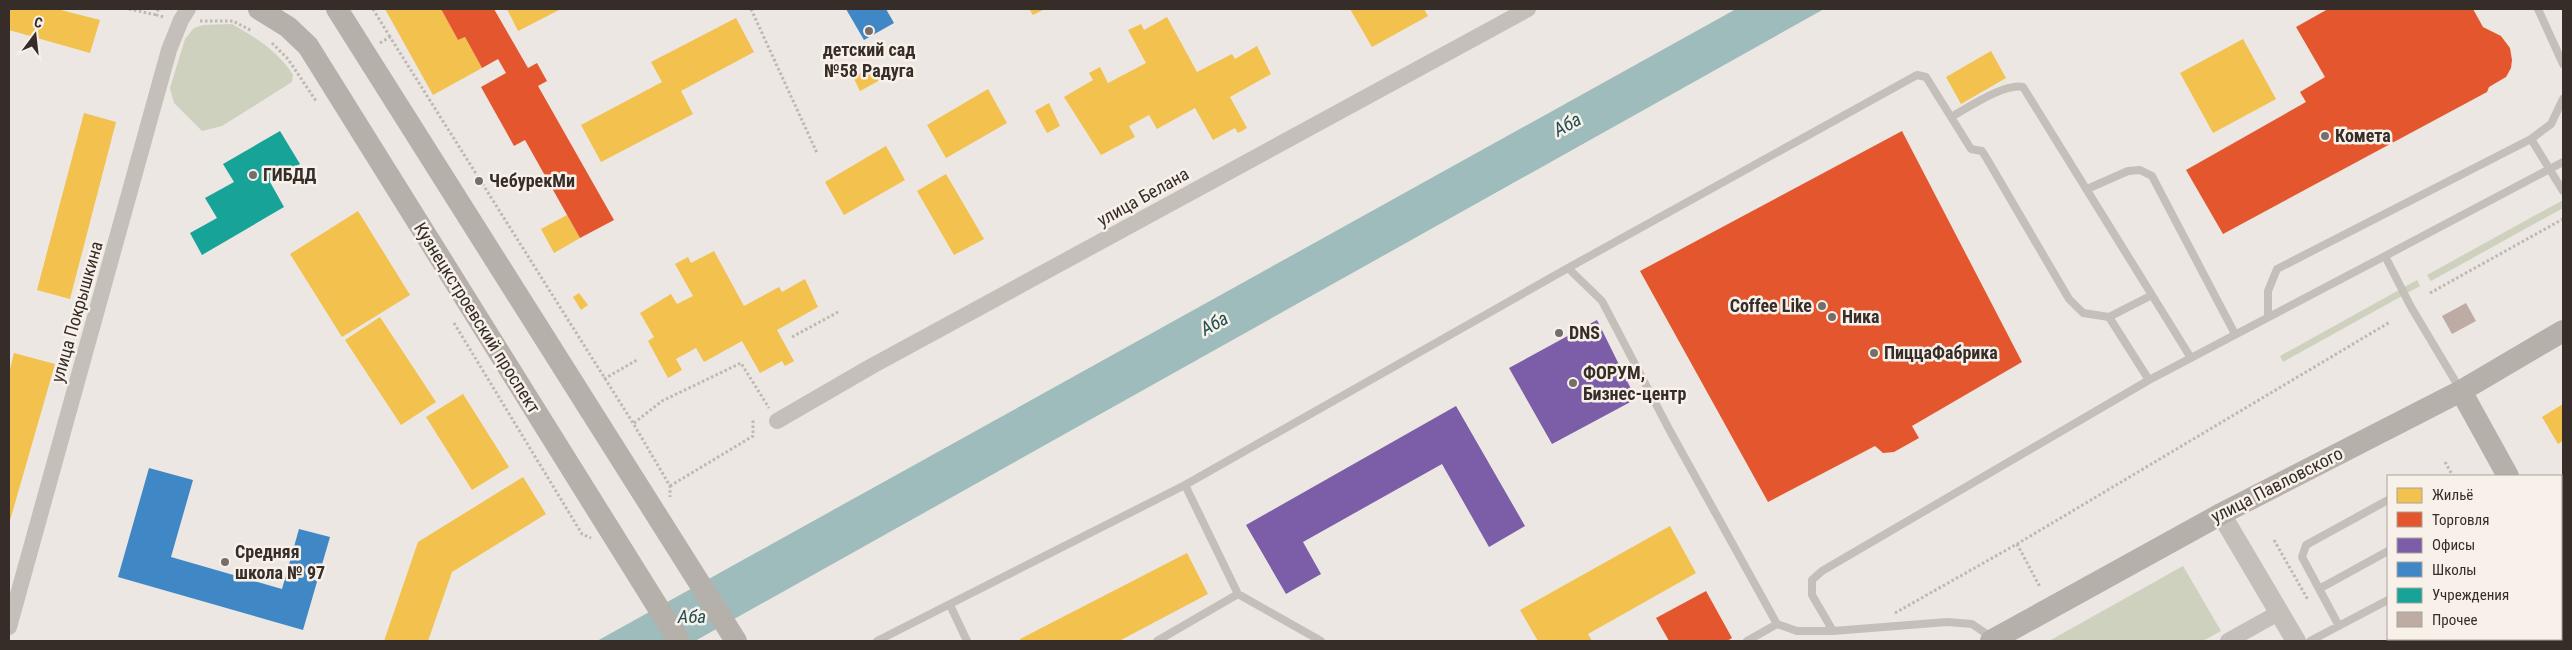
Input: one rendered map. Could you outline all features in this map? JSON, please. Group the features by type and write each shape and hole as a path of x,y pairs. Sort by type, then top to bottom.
{"main road":[{"name":"Кузнецкстроевский проспект","path":"259,9 288,26 308,46 679,641"},
{"path":"337,9 736,641"},
{"name":"улица Павловского","path":"1993,641 2221,514 2461,391 2563,331"},
{"path":"2461,391 2507,475"}],"street":[{"name":"улица Белана","path":"777,421 872,366 1528,9"},
{"name":"улица Покрышкина","path":"9,627 169,50 184,14"},
{"path":"2221,514 2296,641"},
{"path":"2228,641 2280,612"}],"lane":[{"path":"2538,9 2563,64"},
{"path":"876,641 950,606 1185,485 1568,268 1912,77 1926,77 1971,149 1982,151 1988,159 2068,299 2083,313 2109,317 2152,295"},
{"path":"1951,117 2004,89 2014,85 2023,87 2191,358"},
{"path":"2268,317 2270,284 2277,270 2531,139 2551,124 2563,99"},
{"path":"2531,139 2563,191"},
{"path":"1833,631 1812,595 1812,580 1822,571 2149,380 2563,162"},
{"path":"2087,188 2128,171 2140,170 2152,176 2236,334"},
{"path":"2385,256 2461,391"},
{"path":"1568,268 1602,300 1670,431 1777,624 1797,631 1833,631 1947,622 1972,624 1993,641"},
{"path":"2109,317 2149,380"},
{"path":"1185,485 1238,594 1320,641"},
{"path":"2339,626 2302,557 2306,545 2387,501"},
{"path":"2319,589 2387,552"},
{"path":"1157,641 1238,594"},
{"path":"2310,641 2387,601"},
{"path":"950,606 967,641"},
{"path":"1747,641 1777,624"}],"path":[{"path":"129,9 158,15 184,14 233,21 254,32"},
{"path":"158,9 158,15"},
{"path":"373,9 390,37"},
{"path":"752,9 817,153"},
{"path":"267,40 288,59 319,106"},
{"path":"2430,293 2563,218"},
{"path":"792,337 840,311"},
{"path":"454,322 582,534"},
{"path":"1866,629 2017,544 2390,322"},
{"path":"604,379 636,360"},
{"path":"634,423 662,401 741,363 777,421"},
{"path":"670,486 753,436 753,419"},
{"path":"2445,462 2452,475"},
{"path":"2274,540 2327,632"},
{"path":"2017,544 2040,587"}],"green space":[{"path":"232,24 258,40 281,59 293,75 292,82 222,126 202,131 174,103 170,88 185,39 194,28 203,25"},
{"path":"2563,200 2563,208 2431,281 2427,275"},
{"path":"2417,280 2420,286 2283,362 2280,356"},
{"path":"2183,566 2221,631 2203,641 2049,641"}],"water":[{"name":"Аба","path":"1736,9 1824,9 695,641 597,641"}],"building: Жильё":[{"path":"9,9 57,9 100,20 90,53 9,30"},
{"path":"385,9 441,9 458,40 465,37 482,68 433,95"},
{"path":"507,9 561,9 518,31"},
{"path":"1029,9 1045,9 1033,15"},
{"path":"1350,9 1424,9 1428,16 1372,47"},
{"path":"1167,17 1197,72 1232,54 1235,59 1257,46 1271,74 1230,97 1247,128 1238,133 1235,128 1213,140 1195,108 1157,129 1149,115 1129,126 1135,137 1101,155 1064,97 1093,80 1089,73 1100,67 1108,83 1146,63 1128,30 1141,24 1144,30"},
{"path":"736,18 754,52 681,91 693,114 601,162 581,125 662,82 651,62"},
{"path":"2243,39 2276,99 2213,133 2180,73"},
{"path":"1991,51 2006,78 1961,104 1946,77"},
{"path":"875,65 882,79 860,91 853,77"},
{"path":"988,89 1007,123 946,158 927,125"},
{"path":"1049,103 1060,126 1047,133 1035,111"},
{"path":"84,113 116,122 70,299 37,290"},
{"path":"886,146 905,180 844,215 825,182"},
{"path":"946,174 984,239 954,255 917,191"},
{"path":"358,211 410,295 342,337 290,254"},
{"path":"567,215 580,238 554,253 541,229"},
{"path":"714,251 744,306 779,287 782,292 805,279 818,307 777,330 794,361 785,366 782,361 760,373 742,341 704,362 696,348 676,359 682,370 668,378 648,341 654,337 640,313 671,294 677,304 693,296 675,264 688,257 691,263"},
{"path":"579,293 588,305 581,310 573,297"},
{"path":"380,317 436,402 401,425 345,340"},
{"path":"14,353 55,364 9,524 9,373"},
{"path":"463,394 509,467 472,490 426,417"},
{"path":"2563,404 2563,441 2558,444 2542,417"},
{"path":"523,477 546,514 452,572 428,641 384,641 418,542"},
{"path":"1670,526 1696,573 1588,634 1592,641 1538,641 1520,610"},
{"path":"1187,553 1208,594 1119,641 1021,641 1020,639"}],"building: Торговля":[{"path":"441,9 494,9 528,68 537,63 547,81 538,86 614,220 580,238 525,140 514,146 481,87 506,73 498,59 482,68 465,37 458,40"},
{"name":"Комета","path":"2328,9 2473,9 2483,27 2501,36 2510,48 2511,68 2506,77 2489,87 2487,92 2223,234 2186,170 2306,102 2300,92 2325,77 2296,27"},
{"name":"Ника","path":"1902,131 2022,362 1912,426 1919,438 1894,452 1883,453 1875,446 1768,502 1640,271"},
{"path":"1706,591 1732,638 1727,641 1669,641 1656,618"},
{"path":"2508,640 2509,641 2449,641"}],"building: Офисы":[{"name":"ФОРУМ, Бизнес-центр","path":"1597,320 1636,399 1552,444 1509,368"},
{"path":"1456,406 1525,526 1489,547 1442,464 1303,542 1321,574 1286,594 1246,525"}],"building: Школы":[{"name":"детский сад №58 Радуга","path":"846,9 886,9 894,23 864,40"},
{"path":"149,468 193,480 171,557 282,589 299,529 330,537 303,630 118,577"}],"building: Учреждения":[{"path":"280,131 300,164 270,182 284,207 202,255 190,233 217,218 205,198 234,182 223,164"}],"building: Прочее":[{"path":"2466,303 2476,321 2452,334 2442,316"}],"place":[{"name":"детский сад №58 Радуга","path":"869,31"},
{"name":"Комета","path":"2325,136"},
{"name":"ГИБДД","path":"253,175"},
{"name":"ЧебурекМи","path":"479,181"},
{"name":"Coffee Like","path":"1822,306"},
{"name":"Ника","path":"1832,317"},
{"name":"DNS","path":"1559,333"},
{"name":"ПиццаФабрика","path":"1874,353"},
{"name":"ФОРУМ, Бизнес-центр","path":"1573,383"},
{"name":"Средняя школа № 97","path":"225,562"}]}
